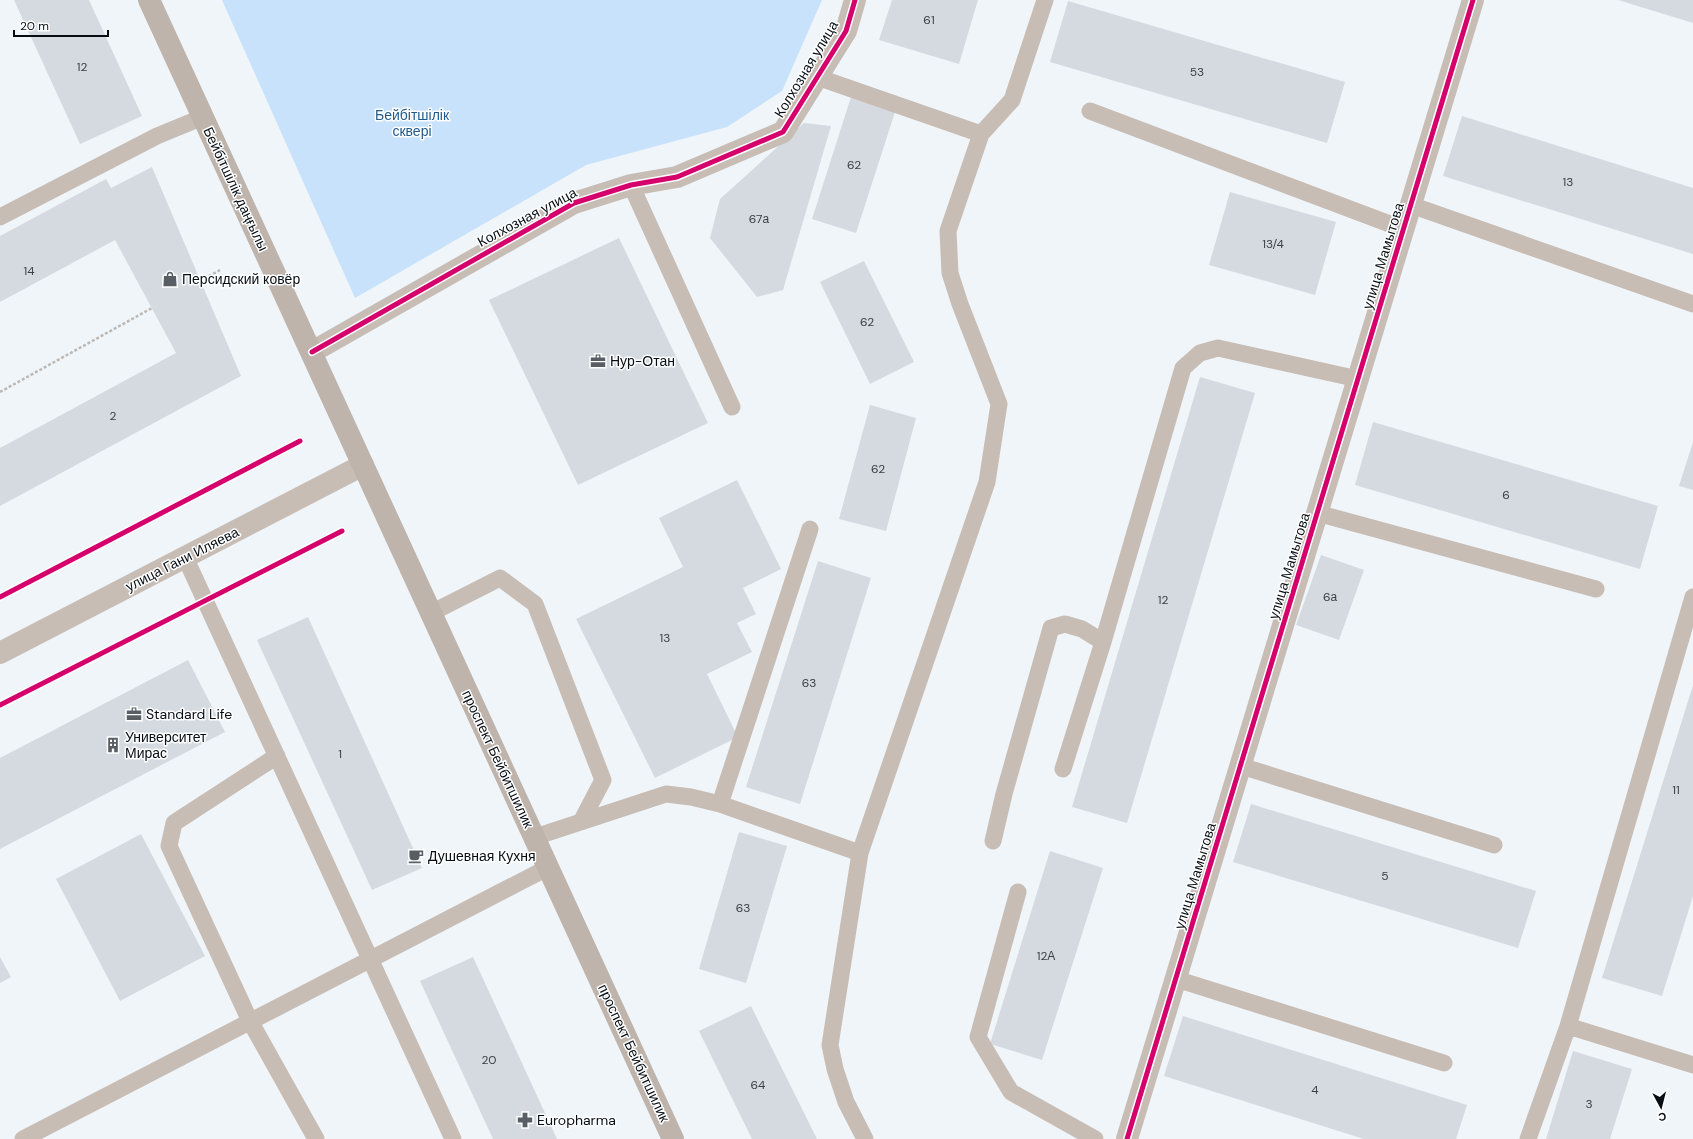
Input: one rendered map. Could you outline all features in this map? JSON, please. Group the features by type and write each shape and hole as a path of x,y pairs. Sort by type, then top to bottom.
{"main road":[{"name":"Бейбітшілік даңғылы","path":"149,0 364,465"},
{"name":"проспект Бейбитшилик","path":"364,465 673,1139"}],"street":[{"name":"Колхозная улица","path":"312,352 574,203 631,185 677,177 783,132 846,31 855,0"},
{"name":"улица Мамытова","path":"1127,1139 1473,0"},
{"name":"улица Гани Иляева","path":"0,653 364,465"}],"lane":[{"path":"865,1139 846,1102 835,1068 830,1045 860,853 988,482 999,404 960,304 950,273 948,231 981,134 1012,100 1045,0"},
{"path":"817,77 981,134"},
{"path":"1090,111 1403,229"},
{"path":"0,217 158,136 203,117"},
{"path":"631,185 732,407"},
{"path":"1411,205 1693,304"},
{"path":"1063,769 1103,642 1183,368 1200,353 1218,348 1358,379"},
{"path":"1317,513 1596,589"},
{"path":"720,804 810,529"},
{"path":"185,557 371,958 453,1139"},
{"path":"431,613 500,578 535,604 603,780 581,822"},
{"path":"1528,1139 1568,1026 1693,597"},
{"path":"993,842 1004,794 1051,628 1065,624 1082,629 1103,642"},
{"path":"277,756 174,823 169,846 250,1021 316,1139"},
{"path":"1241,766 1494,845"},
{"path":"535,837 666,794 691,797 720,804 860,853"},
{"path":"23,1139 371,958 548,868"},
{"path":"1018,892 978,1037 1011,1092 1095,1139"},
{"path":"1176,978 1444,1063"},
{"path":"1568,1026 1693,1065"}],"path":[{"path":"200,281 220,270"},
{"path":"0,392 152,308"}],"green space":[{"name":"Бейбітшілік сквері","path":"222,0 822,0 782,91 727,127 586,165 355,298"}],"building":[{"path":"14,0 89,0 142,116 80,144"},
{"path":"892,0 978,0 959,64 879,40"},
{"path":"1618,0 1693,0 1693,23"},
{"path":"1068,1 1345,82 1327,143 1050,62"},
{"path":"851,97 895,112 856,233 812,219"},
{"path":"1462,116 1693,188 1693,254 1443,176"},
{"path":"804,123 831,126 783,290 757,297 710,238 720,199"},
{"path":"152,167 241,376 0,506 0,448 176,353 115,240 0,302 0,236 106,179 111,188"},
{"path":"1230,192 1336,222 1315,295 1209,265"},
{"name":"Нур-Отан","path":"619,238 708,423 578,485 489,300"},
{"path":"864,261 914,362 870,384 820,282"},
{"path":"1200,377 1255,393 1127,823 1072,807"},
{"path":"870,405 916,418 886,531 839,519"},
{"path":"1373,422 1658,506 1640,569 1355,485"},
{"path":"1693,442 1693,490 1679,486"},
{"path":"737,480 781,569 743,588 756,614 737,623 752,652 707,674 738,737 655,778 576,619 683,567 659,518"},
{"path":"1321,555 1364,570 1339,640 1296,625"},
{"path":"818,561 871,578 800,804 746,787"},
{"path":"308,617 422,868 372,890 257,640"},
{"name":"Университет Мирас","path":"188,660 225,732 0,849 0,758"},
{"path":"1693,685 1693,896 1662,996 1602,978"},
{"path":"1251,804 1536,891 1518,948 1233,862"},
{"path":"739,832 787,846 746,983 699,969"},
{"path":"141,834 205,956 120,1001 56,879"},
{"path":"1050,851 1103,868 1042,1060 990,1044"},
{"path":"0,957 11,977 0,983"},
{"path":"473,957 557,1139 493,1139 420,981"},
{"path":"751,1006 817,1139 752,1139 699,1031"},
{"path":"1183,1016 1467,1105 1456,1139 1364,1139 1164,1076"},
{"path":"1573,1051 1632,1069 1610,1139 1546,1139"}],"cycle path":[{"path":"312,352 574,203 631,185 677,177 783,132 846,31 855,0"},
{"path":"1127,1139 1473,0"},
{"path":"0,597 300,441"},
{"path":"0,705 342,531"}],"place":[{"name":"Персидский ковёр","path":"170,279"},
{"name":"Нур-Отан","path":"598,361"},
{"name":"Standard Life","path":"134,714"},
{"name":"Университет Мирас","path":"113,745"},
{"name":"Душевная Кухня","path":"416,856"},
{"name":"Europharma","path":"525,1120"}]}
